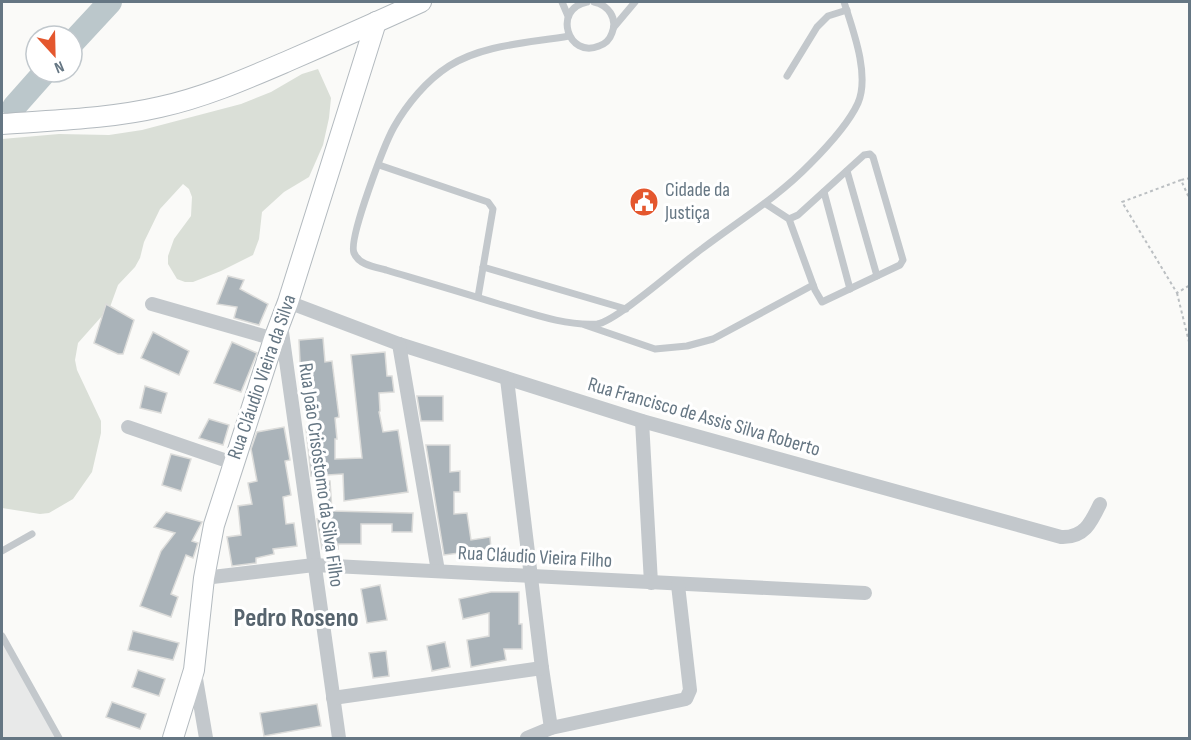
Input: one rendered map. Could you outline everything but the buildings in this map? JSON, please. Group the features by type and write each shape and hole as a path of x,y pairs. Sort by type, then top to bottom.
{"street":[{"path":"2,124 112,116 158,108 199,97 230,86 421,2"},
{"name":"Rua Cláudio Vieira da Silva","path":"173,738 195,670 204,578 214,525 288,302 376,22"},
{"name":"Rua Francisco de Assis Silva Roberto","path":"288,302 399,344 642,421 1060,537 1078,535 1086,530 1100,504"},
{"path":"152,304 277,331"},
{"name":"Rua João Crisóstomo da Silva Filho","path":"277,331 339,738"},
{"path":"399,344 438,571"},
{"path":"507,379 530,576 551,728"},
{"path":"642,421 651,583"},
{"path":"128,427 233,464"},
{"name":"Rua Cláudio Vieira Filho","path":"204,578 314,565 865,593"},
{"path":"526,738 551,728 686,699 690,690 678,585"},
{"path":"333,698 542,668"},
{"path":"195,670 206,738"}],"lane":[{"path":"562,2 568,16"},
{"path":"587,2 576,6 568,16 567,23 569,36 579,45 592,48 604,44 614,27 635,2"},
{"path":"594,2 601,3 611,14 614,27"},
{"path":"569,36 482,52 449,66 417,93 394,128 358,226 353,248 354,254 363,263 556,320 598,324 626,309 705,246 766,204 810,164 848,120 858,103 863,87 862,70 845,5 828,16 817,27 787,76"},
{"path":"766,204 789,219 813,285 822,302 900,265 903,260 873,157 870,154 864,155 798,215 789,219"},
{"path":"379,165 491,204 493,209 478,297"},
{"path":"847,171 877,276"},
{"path":"824,192 850,289"},
{"path":"483,267 626,309"},
{"path":"578,323 655,349 687,346 713,339 813,285"},
{"path":"2,550 32,534"},
{"path":"2,636 59,738"}],"path":[{"path":"1190,178 1122,202 1177,293 1190,346"},
{"path":"1181,180 1190,200"},
{"path":"1177,293 1190,285"}],"shaded area":[{"path":"318,69 331,98 323,145 309,177 284,192 262,212 259,239 253,255 193,282 177,279 168,264 168,256 174,239 191,216 192,197 189,189 183,184 160,209 144,242 140,258 135,267 118,285 110,307 78,343 75,360 77,370 101,421 101,433 92,472 73,499 49,513 40,514 2,508 2,139 59,134 109,135 142,130 241,104 271,92 302,74"},
{"path":"2,641 59,738 2,738"}],"waterway":[{"path":"84,30 110,2"},
{"path":"14,107 34,84"}],"place":[{"name":"Cidade da Justiça","path":"644,202"}],"district":[{"name":"Pedro Roseno","path":"296,618"}]}
